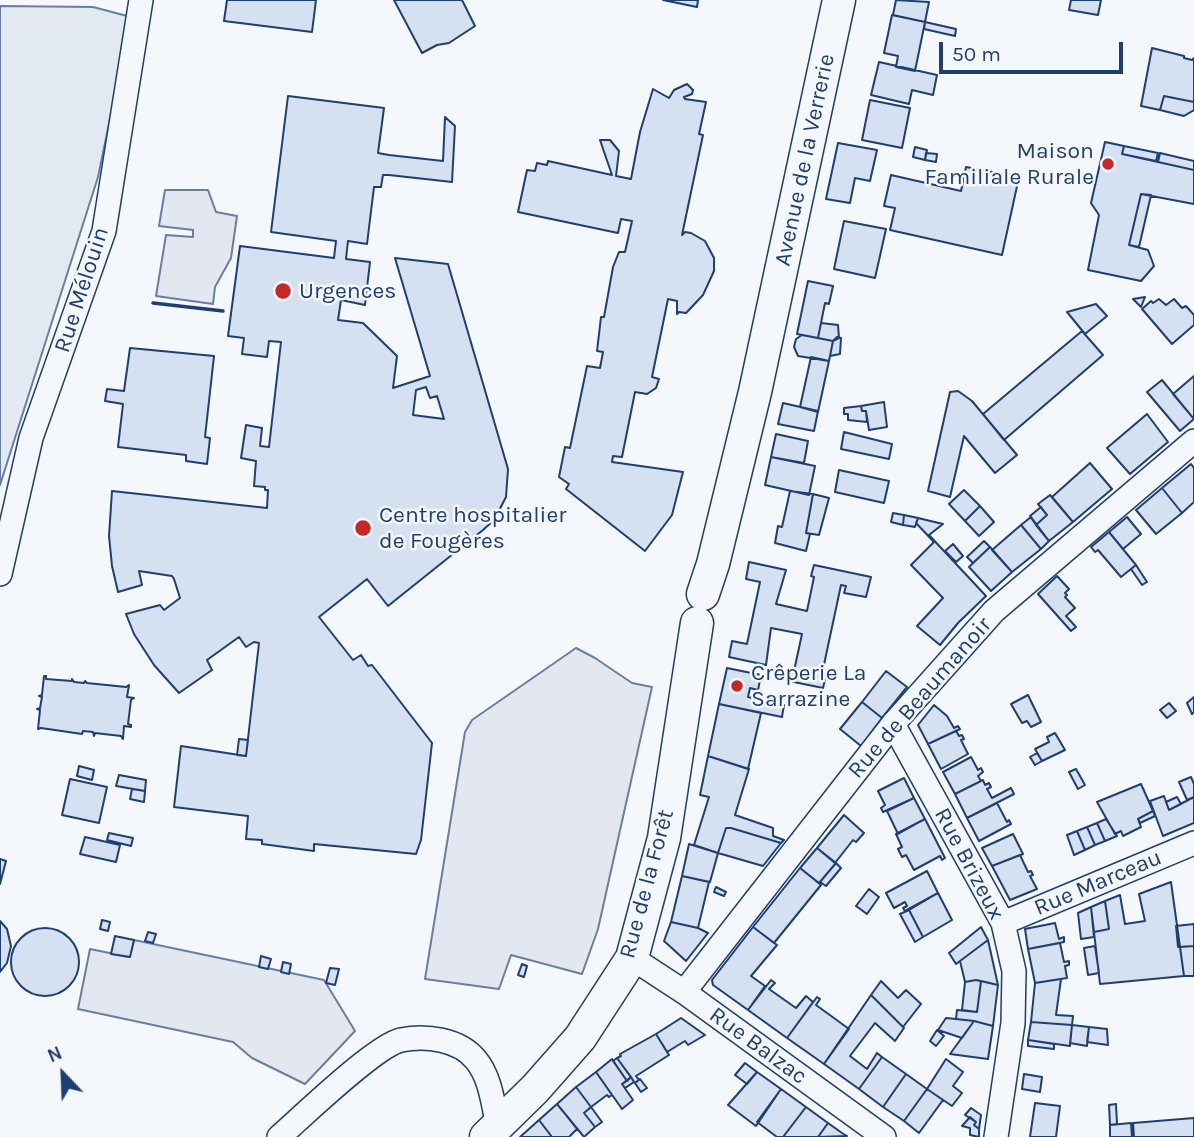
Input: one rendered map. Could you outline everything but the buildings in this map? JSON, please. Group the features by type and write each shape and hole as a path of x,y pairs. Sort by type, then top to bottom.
{"main road":[{"name":"Avenue de la Verrerie","path":"771,321 839,0"},
{"name":"Rue de la Forêt","path":"492,1132 580,1038 632,958 664,838 700,609 771,321"}],"street":[{"name":"Rue Mélouin","path":"0,574 32,438 104,231 141,0"},
{"name":"Rue de Beaumanoir","path":"684,992 893,724 994,611 1194,441"},
{"name":"Rue Brizeux","path":"893,724 1003,923 1014,971 1013,1023 996,1137"},
{"name":"Rue Marceau","path":"1003,923 1194,843"},
{"name":"Rue Balzac","path":"632,958 684,992 884,1137"},
{"path":"279,1137 379,1052 400,1040 438,1039 459,1046 476,1060 489,1086 492,1132"}],"shaded area":[{"path":"0,6 93,7 131,17 98,177 0,485"},
{"path":"165,190 208,190 216,212 237,216 231,258 215,287 213,304 156,296 166,235 193,237 193,230 159,226"},
{"path":"576,648 632,683 652,687 598,929 582,974 511,955 499,989 425,979 465,732 472,720"},
{"path":"134,940 324,980 355,1031 305,1084 252,1058 233,1042 78,1009 90,949 129,957"}],"wall":[{"path":"153,303 223,311"}],"place":[{"name":"Maison Familiale Rurale","path":"1108,164"},
{"name":"Urgences","path":"283,291"},
{"name":"Centre hospitalier de Fougères","path":"363,528"},
{"name":"Crêperie La Sarrazine","path":"737,686"}]}
